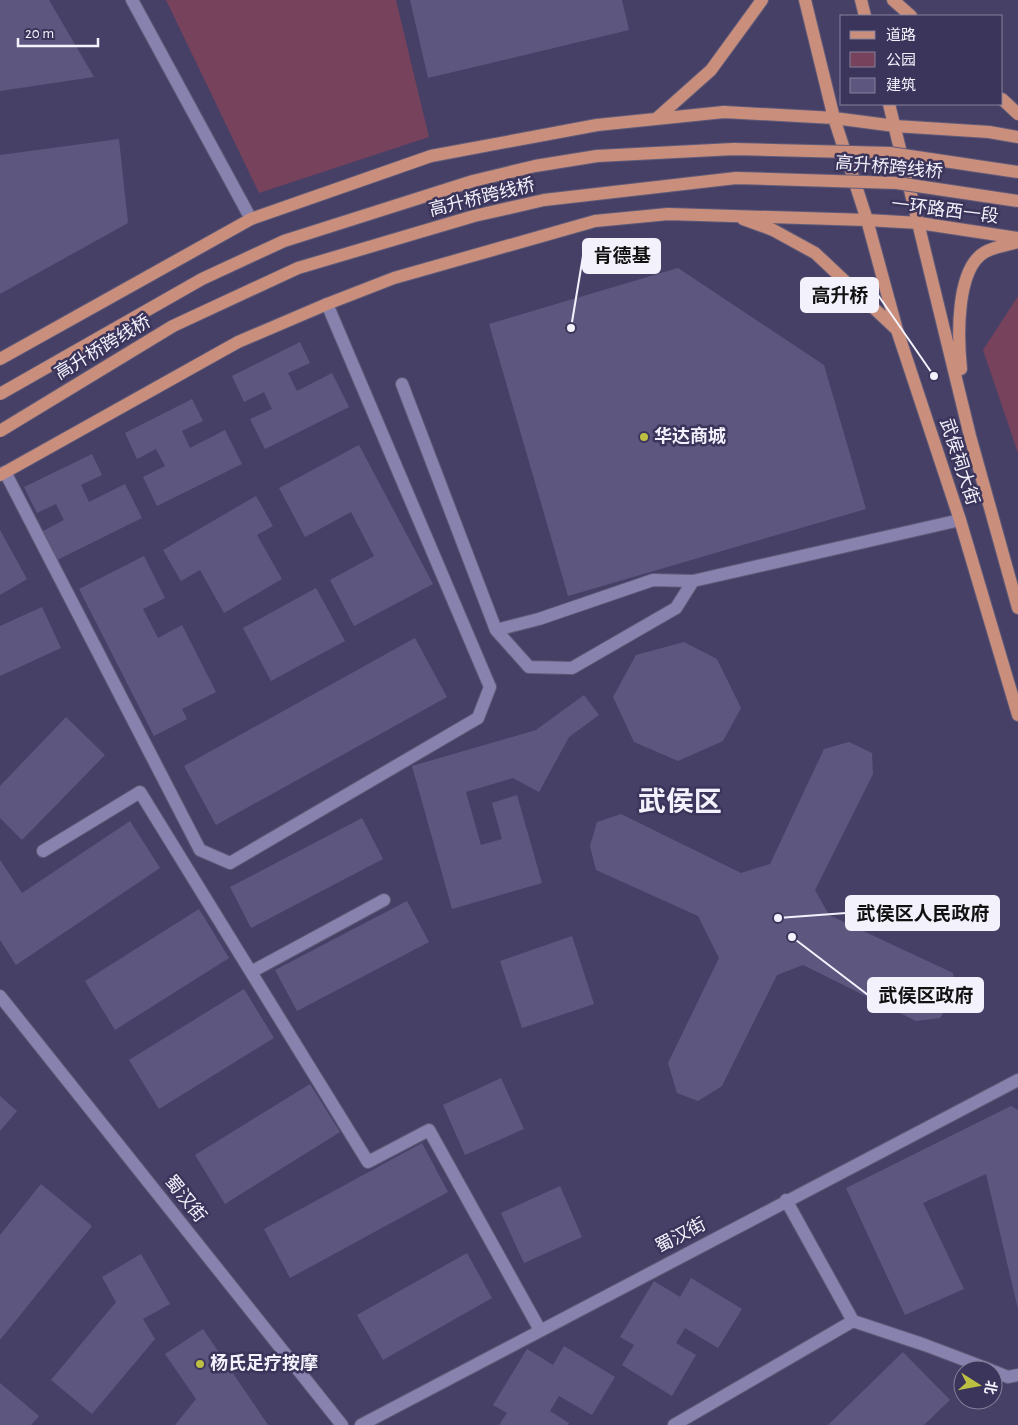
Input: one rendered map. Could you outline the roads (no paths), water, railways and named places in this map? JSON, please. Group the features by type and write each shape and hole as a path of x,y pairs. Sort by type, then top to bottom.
{"main road":[{"path":"656,119 711,70 762,0"},
{"name":"武侯祠大街","path":"805,0 834,118 867,220 897,330 960,520 1018,715"},
{"path":"861,0 865,15"},
{"path":"893,0 910,15"},
{"path":"1003,100 1018,114"},
{"name":"武侯祠大街","path":"889,105 970,436 1018,608"},
{"path":"0,359 251,219 432,156 597,125 724,112 834,118 895,126 989,132 1018,137"},
{"name":"高升桥跨线桥","path":"0,394 202,279 284,241 473,181 535,166 597,156 734,149 890,153 1018,172"},
{"name":"高升桥跨线桥","path":"0,431 173,326 298,268 492,212 572,196 736,178 897,183 1018,201"},
{"name":"一环路西一段","path":"3,473 238,342 327,304 394,278 595,222 668,214 731,214 919,223 1018,240"},
{"path":"731,214 773,230 815,253 897,330"},
{"path":"970,436 959,352 961,302 969,270 984,253 1018,240"}],"street":[{"path":"132,0 251,219"},
{"path":"3,473 200,850 230,863 478,718 490,687 327,304"},
{"path":"402,384 496,630 529,667 572,668 676,608 693,581"},
{"path":"496,630 539,619 653,580 693,581 960,520"},
{"path":"43,851 140,792 368,1162 429,1130 540,1330"},
{"path":"251,972 384,900"},
{"name":"蜀汉街","path":"0,996 342,1425"},
{"name":"蜀汉街","path":"361,1425 786,1200 1018,1080"},
{"path":"786,1200 853,1321 965,1360"},
{"path":"674,1425 853,1321"},
{"path":"1003,1375 1008,1377 1018,1375"}],"place":[{"name":"肯德基","path":"571,328"},
{"name":"高升桥","path":"934,376"},
{"name":"华达商城","path":"644,437"},
{"name":"武侯区人民政府","path":"778,918"},
{"name":"武侯区政府","path":"792,937"},
{"name":"杨氏足疗按摩","path":"200,1364"}],"district":[{"name":"武侯区","path":"680,803"}]}
